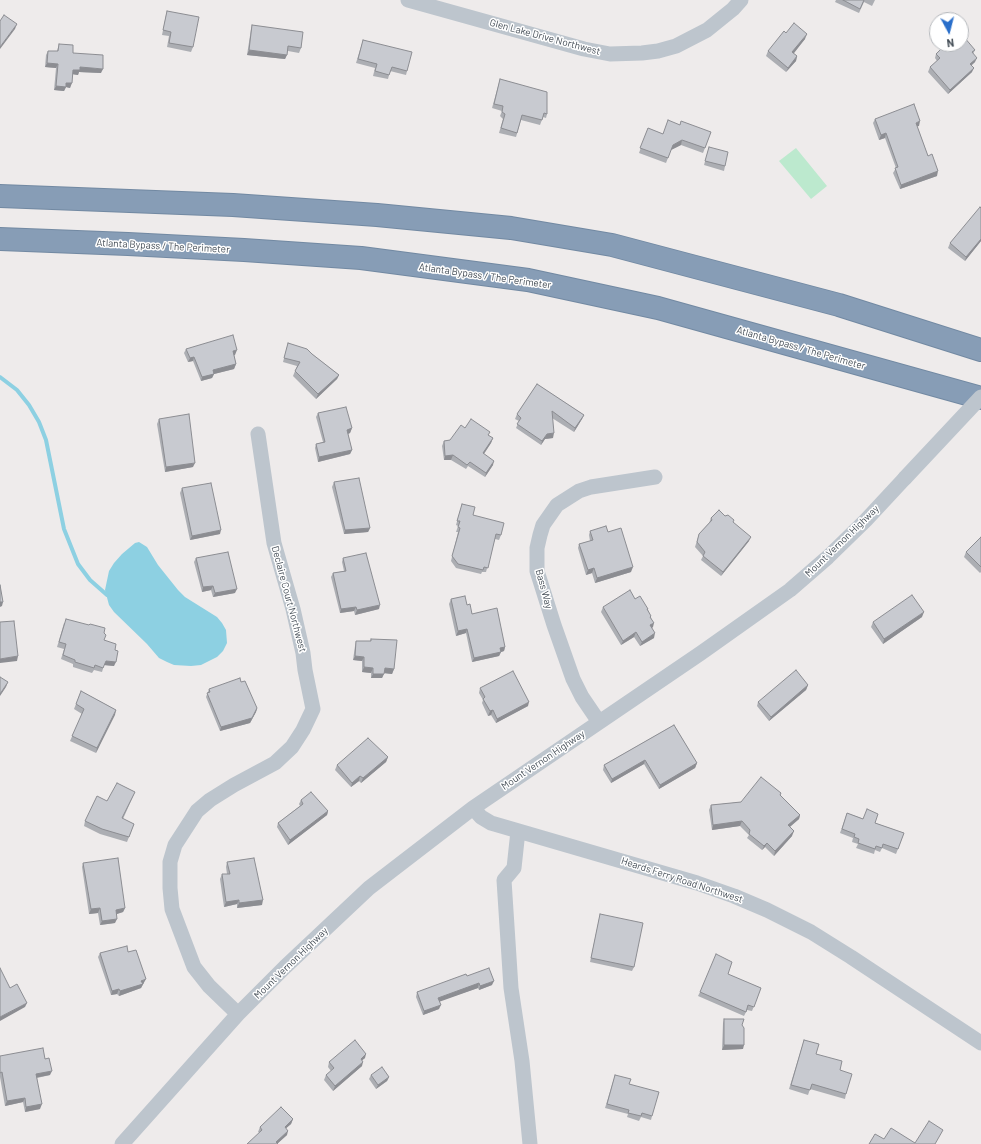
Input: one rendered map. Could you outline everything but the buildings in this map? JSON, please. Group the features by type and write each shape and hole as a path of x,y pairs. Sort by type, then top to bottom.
{"highway":[{"path":"0,196 131,200 248,206 377,215 511,228 612,245 839,305 981,350"},
{"name":"Atlanta Bypass / The Perimeter","path":"0,239 236,249 361,258 528,280 658,308 981,398"}],"street":[{"name":"Glen Lake Drive Northwest","path":"408,0 584,49 610,54 658,51 686,41 707,30 733,9 741,0"},
{"name":"Mount Vernon Highway","path":"122,1144 238,1014 285,967 369,888 473,808 702,653 790,590 828,557 866,520 981,398"},
{"name":"Declaire Court Northwest","path":"238,1014 209,986 194,967 172,910 170,862 176,845 197,811 210,800 275,764 292,747 303,730 313,709 293,609 274,543 258,434"},
{"name":"Bass Way","path":"599,722 582,697 573,679 537,571 537,548 543,525 557,505 575,493 591,487 655,477"},
{"name":"Heards Ferry Road Northwest","path":"473,808 481,817 491,823 698,883 768,910 811,932 981,1043"},
{"path":"518,831 514,868 504,880 511,988 522,1061 530,1144"}],"green space":[{"path":"796,148 827,186 811,199 779,161"}],"water":[{"path":"139,542 147,547 158,565 185,597 217,617 222,623 226,630 227,643 223,651 217,657 201,665 191,666 174,665 167,662 159,658 109,605 105,590 109,571 122,554 135,543"}],"waterway":[{"path":"0,377 17,390 29,405 39,422 46,440 64,529 78,564 90,580 107,595"}]}
